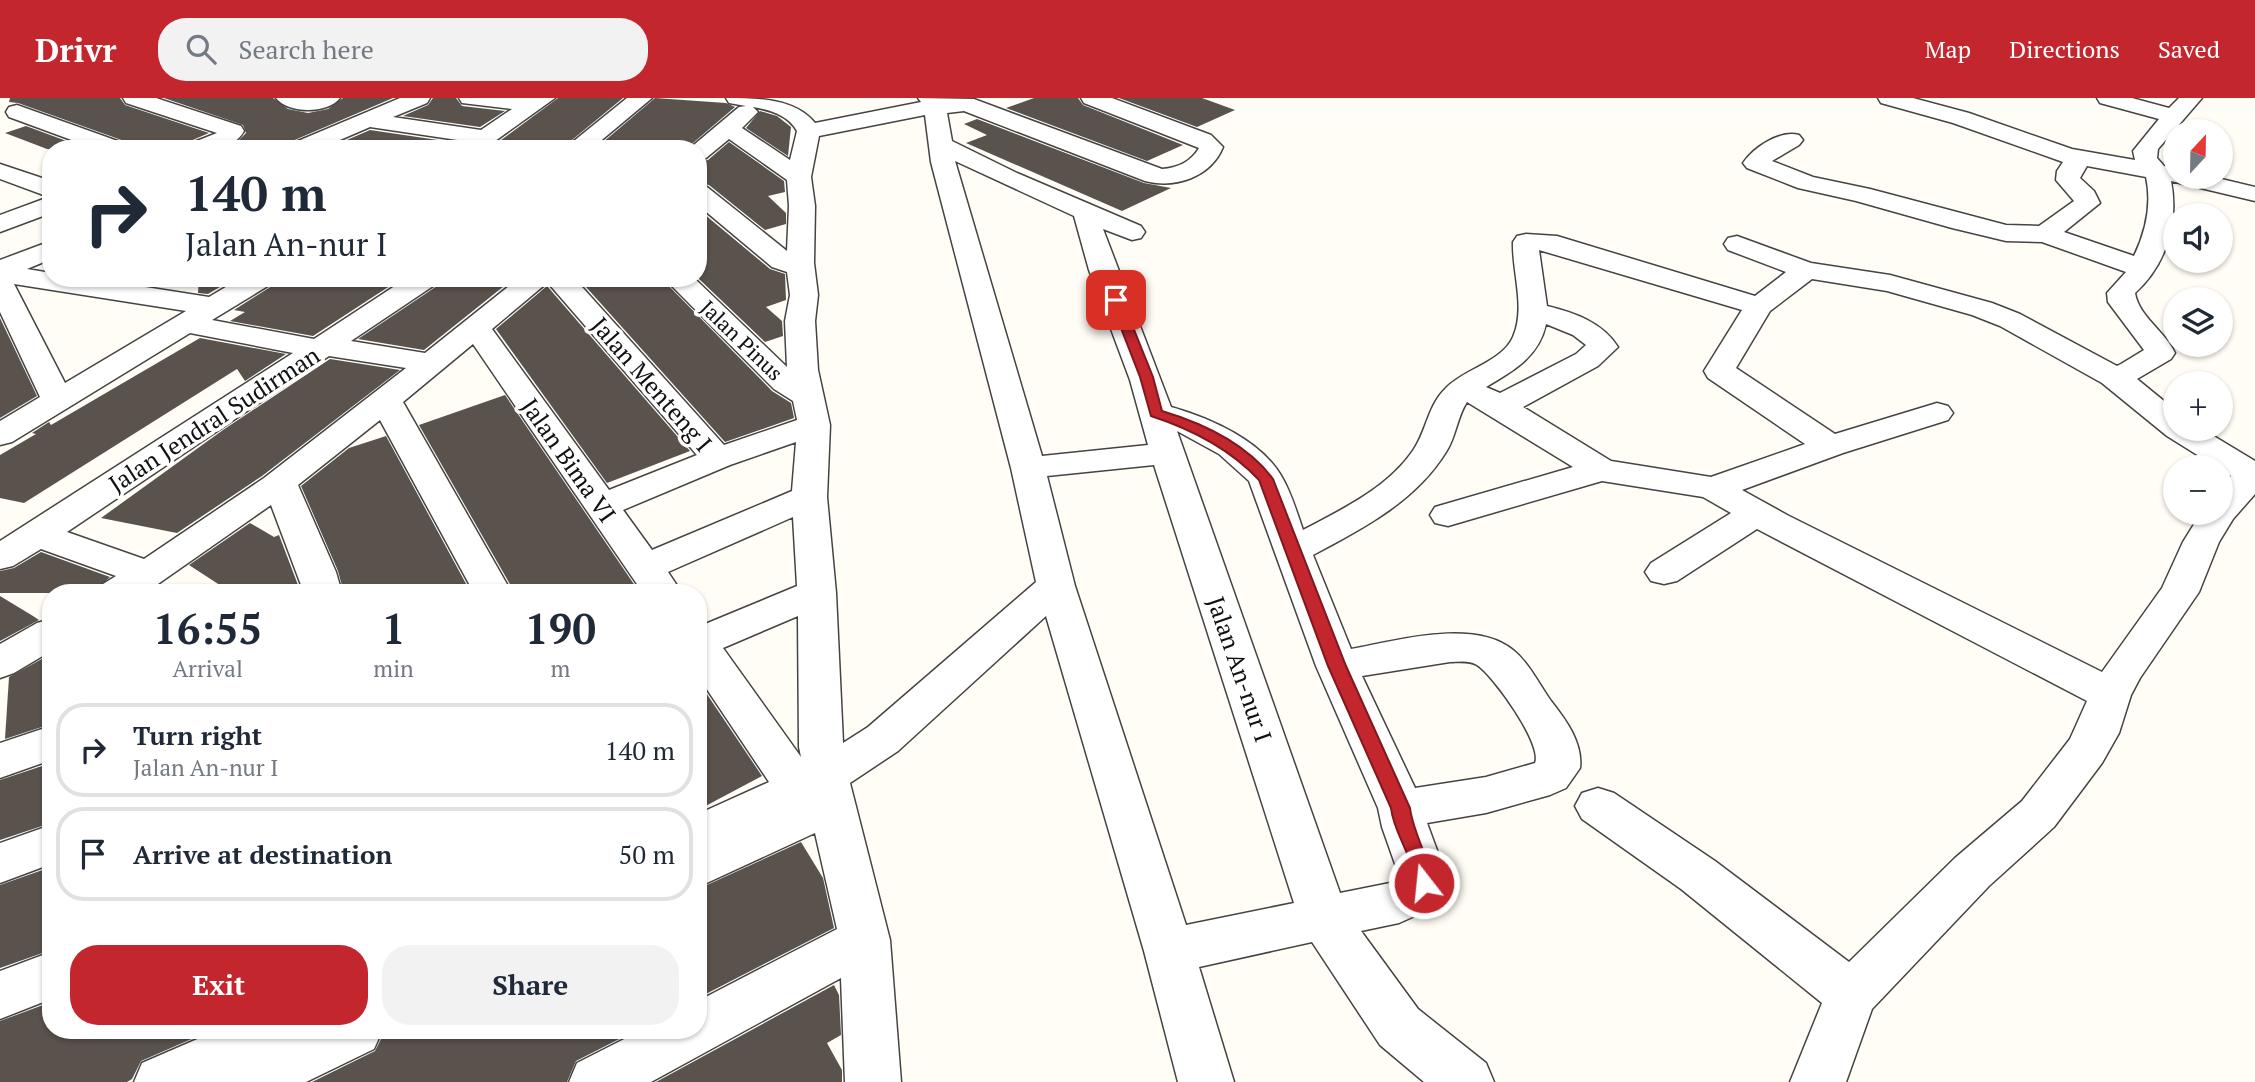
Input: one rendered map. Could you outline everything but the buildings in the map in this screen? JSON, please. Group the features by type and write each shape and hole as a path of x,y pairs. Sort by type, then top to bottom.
{"street":[{"path":"134,98 233,131 219,140"},
{"path":"288,98 312,104 329,98"},
{"path":"320,140 419,98"},
{"path":"470,98 538,102"},
{"path":"741,109 812,117 953,102 1154,176 1172,177 1209,156 1211,147 1203,140 1092,98"},
{"path":"1889,98 1945,113 2073,156 2163,173"},
{"path":"2108,98 2182,107"},
{"path":"9,114 53,102"},
{"path":"481,140 538,102"},
{"path":"590,140 650,102"},
{"path":"613,140 650,102"},
{"path":"953,102 941,145 943,162 1028,468 1056,586 1169,951 1206,1082"},
{"path":"707,144 741,109"},
{"path":"741,109 799,177"},
{"path":"9,114 90,140"},
{"path":"812,117 799,177 802,206 800,263 804,295 800,346 812,412 809,497 817,593 821,747 818,790 865,940 873,1082"},
{"path":"367,120 463,140"},
{"path":"2163,130 2151,141 2145,152 2145,158 2163,172"},
{"path":"1791,141 1768,152 1755,163 1807,183 1861,194 1961,223 2006,233 2045,234 2141,268"},
{"path":"941,145 959,156 1132,232"},
{"path":"2045,234 2087,202 2085,196 2068,180 2069,171 2076,161 2073,156"},
{"path":"0,171 42,187"},
{"path":"2113,376 2132,371 2160,353 2158,345 2121,300 2125,286 2140,274 2157,233 2160,205 2158,177 2163,174"},
{"path":"2233,189 2255,194"},
{"path":"707,199 782,261 789,264 800,263"},
{"path":"0,224 42,208"},
{"name":"Jalan An-nur I","path":"1086,213 1094,245 1146,377 1167,453 1324,919 1399,1027 1466,1082"},
{"path":"1292,551 1353,517 1414,471 1430,450 1453,398 1520,351 1528,337 1533,312 1525,244 1529,240 1548,242 1759,306"},
{"path":"1737,244 1806,270 1890,283 1982,309 2010,320 2113,376 2163,416"},
{"path":"0,272 42,253"},
{"path":"1806,270 1759,306 1719,371 1831,446"},
{"path":"0,272 42,279"},
{"path":"0,282 57,399"},
{"path":"94,287 212,306"},
{"path":"0,435 245,287"},
{"name":"Jalan Jendral Sudirman","path":"0,557 38,535 314,346 379,287"},
{"name":"Jalan Jendral Sudirman","path":"0,533 411,287"},
{"path":"132,584 279,481 526,287"},
{"name":"Jalan Menteng I","path":"567,287 718,458"},
{"name":"Jalan Pinus","path":"687,287 812,412"},
{"path":"1500,406 1587,360 1603,347 1597,338 1559,318 1533,312"},
{"path":"184,323 429,363"},
{"name":"Jalan Bima VI","path":"476,327 654,580"},
{"path":"1466,389 1500,406 1601,470 1713,488 2110,695"},
{"path":"385,399 483,584"},
{"path":"601,506 718,458 812,412"},
{"path":"1156,413 1191,424 1260,470 1270,489 1337,666 1401,808 1402,820 1424,883 1420,891 1399,902 1169,951"},
{"path":"1713,488 1831,446 1937,413"},
{"path":"2200,441 2253,474 2233,497"},
{"path":"1028,468 1167,453"},
{"path":"1448,515 1601,470"},
{"path":"279,481 320,584"},
{"path":"654,580 809,497"},
{"path":"1664,572 1737,527 1755,512"},
{"path":"1818,1082 1851,995 1972,872 2038,814 2086,751 2097,733 2110,695 2123,671 2180,592 2212,525"},
{"path":"38,535 149,574"},
{"path":"707,861 818,790 883,739 1056,586"},
{"path":"707,639 817,593"},
{"path":"0,663 42,638"},
{"path":"1337,666 1451,648 1476,648 1486,651 1502,661 1555,742 1558,767 1549,779 1505,791 1401,808"},
{"path":"707,656 783,765 818,790"},
{"path":"0,761 42,746"},
{"path":"707,832 818,790"},
{"path":"1598,806 1698,875 1851,995"},
{"path":"0,863 42,847"},
{"path":"707,1023 865,940"},
{"path":"0,995 42,979"},
{"path":"162,1082 256,1039"},
{"path":"248,1082 338,1039"},
{"path":"597,1082 678,1039"}],"route":[{"path":"1116,300 1130,342 1146,377 1156,413 1191,424 1249,461 1266,479 1337,666 1401,808 1402,820 1418,858 1424,883"}]}
